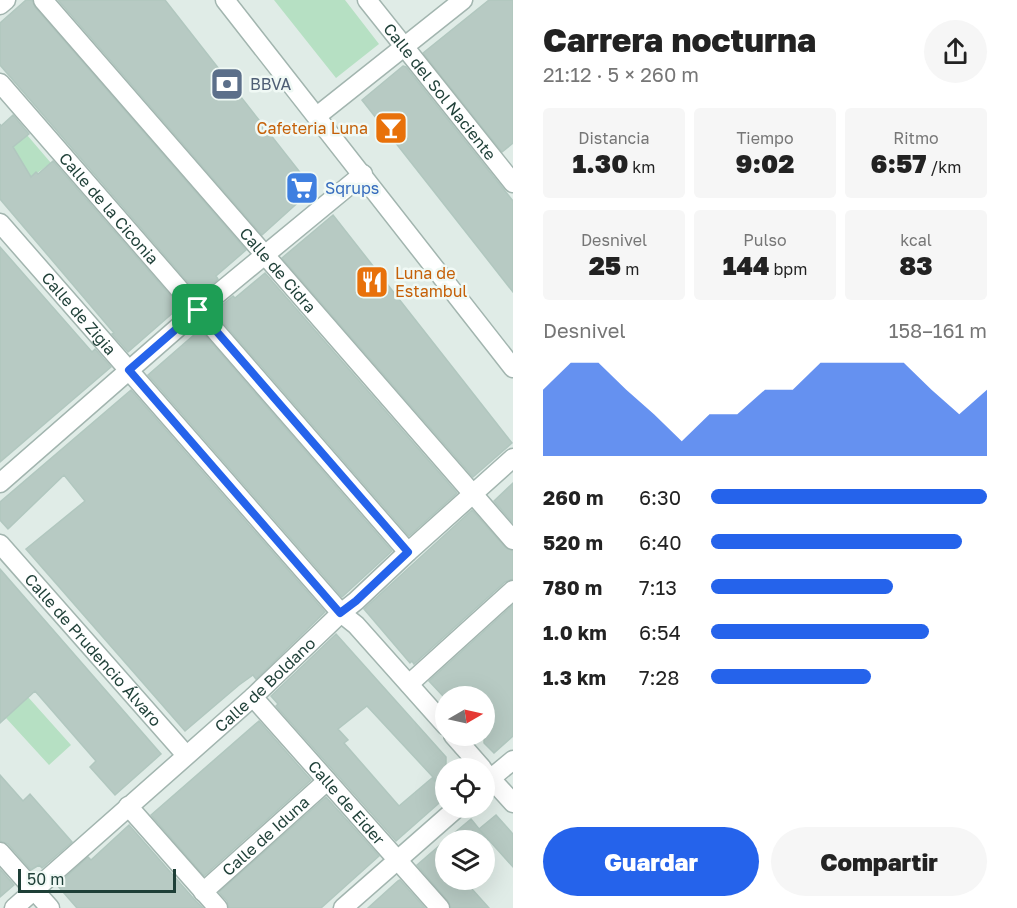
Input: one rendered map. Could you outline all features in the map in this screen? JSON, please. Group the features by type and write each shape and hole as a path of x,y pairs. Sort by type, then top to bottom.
{"street":[{"path":"0,5 6,0"},
{"name":"Calle de Cidra","path":"43,0 513,540"},
{"path":"225,0 513,368"},
{"name":"Calle del Sol Naciente","path":"366,0 509,171"},
{"path":"317,116 464,0"},
{"name":"Calle de la Ciconia","path":"0,83 408,552"},
{"path":"0,483 198,310 363,174"},
{"name":"Calle de Zigia","path":"0,224 340,613 356,625 435,714"},
{"name":"Calle de Boldano","path":"15,908 253,697 340,613 513,458"},
{"name":"Calle de Prudencio Álvaro","path":"0,544 186,755"},
{"path":"409,684 513,590"},
{"name":"Calle de Eider","path":"253,697 440,908"},
{"path":"462,746 471,758"},
{"path":"495,770 513,760"},
{"name":"Calle de Iduna","path":"203,891 327,781"},
{"path":"495,785 513,804"},
{"path":"128,806 218,908"},
{"path":"343,908 445,818"},
{"path":"0,852 50,908"}],"green space":[{"path":"274,0 345,0 379,44 336,78"},
{"path":"27,135 51,163 29,179 0,149 8,155 14,149 13,147"},
{"path":"28,697 71,745 49,765 6,718"}],"building":[{"path":"26,0 32,0 35,7 246,250 216,276 218,279 199,295 0,65 0,23"},
{"path":"58,0 165,0 313,189 262,235"},
{"path":"489,0 513,0 513,143 502,152 423,53"},
{"path":"403,66 513,201 513,292 362,100"},
{"path":"13,115 29,134 13,147 31,177 53,161 182,309 177,313 175,311 128,352 0,199 0,124 1,126"},
{"path":"333,215 512,443 473,477 282,258"},
{"path":"0,247 92,352 95,349 111,367 0,462"},
{"path":"265,273 457,493 409,536 214,312"},
{"path":"197,326 392,551 342,597 148,375 195,334 192,330"},
{"path":"131,390 325,612 256,679 253,675 239,685 185,731 26,549 85,501 64,475 8,529 0,520 0,502"},
{"path":"513,483 513,523 494,501"},
{"path":"472,510 505,547 513,551 513,579 505,582 414,664 412,661 410,663 364,609"},
{"path":"0,569 161,754 115,795 90,767 96,761 35,691 0,723"},
{"path":"513,605 513,736 494,753 487,746 495,746 495,686 435,687 429,681"},
{"path":"336,634 446,758 435,758 435,779 367,706 338,729 348,740 344,743 399,806 432,778 435,781 435,807 396,841 276,706 278,704 271,696"},
{"path":"259,721 311,780 204,876 151,815"},
{"path":"0,775 23,801 30,794 72,842 42,868 39,865 31,870 8,844 0,841"},
{"path":"326,797 379,856 321,908 229,908 227,901 219,892"},
{"path":"495,816 513,834 513,867 495,847 495,830 479,829"},
{"path":"471,819 480,830 458,830"},
{"path":"129,825 203,908 77,908 57,885 88,857 91,860"},
{"path":"435,849 435,886 417,865"},
{"path":"0,869 14,885 0,897"},
{"path":"400,880 425,908 368,908 398,881"},
{"path":"439,890 473,890 489,908 451,908"}],"place":[{"name":"BBVA","path":"227,84"},
{"name":"Cafeteria Luna","path":"391,128"},
{"name":"Sqrups","path":"302,188"},
{"name":"Luna de Estambul","path":"372,282"}],"route":[{"path":"198,310 408,552 340,613 129,370 198,310"}]}
